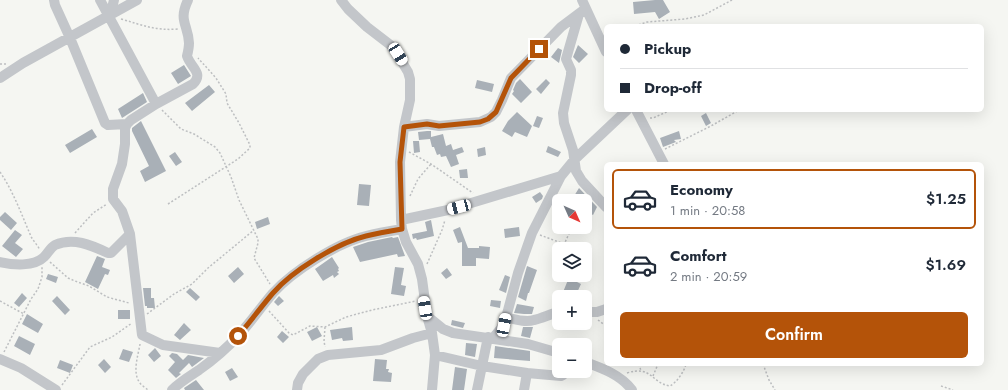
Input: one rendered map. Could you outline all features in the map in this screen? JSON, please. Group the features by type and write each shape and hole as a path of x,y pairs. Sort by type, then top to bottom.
{"street":[{"path":"54,0 105,122 108,125 127,124"},
{"path":"100,0 110,16 156,104"},
{"path":"110,16 114,0"},
{"path":"0,78 23,63 137,0"},
{"path":"188,0 183,10 183,17 189,44 188,58 197,73 197,79 193,84 156,104 127,124 125,128 125,144 122,164 113,189 113,199 122,210 130,234 142,335 163,345 220,353"},
{"path":"341,0 362,22 393,47 408,72 410,100 404,127 400,162 402,224 406,242 418,264 422,279 426,316 432,333 435,355 432,390"},
{"path":"404,127 427,124 439,126 480,122 488,119 496,112 511,78 561,27 582,8"},
{"path":"582,8 604,48"},
{"path":"582,8 566,59 571,70 563,114 564,123 573,150 576,171 582,181 604,205"},
{"path":"477,390 482,366 491,338 503,327 518,273 532,233 561,176 575,159 625,112"},
{"path":"637,112 663,162"},
{"path":"172,390 179,383 220,353 238,336 274,292 305,266 320,257 348,242 402,224 561,176"},
{"path":"0,262 10,264 30,263 43,258 53,246 68,242 80,242 108,253 111,252 130,234"},
{"path":"592,312 604,310"},
{"path":"505,317 533,321 552,314"},
{"path":"426,316 442,329 453,333 534,345 552,351"},
{"path":"297,390 298,383 304,374 318,359 328,355 381,350 413,338 432,333"},
{"path":"435,355 482,366 552,375"},
{"path":"0,359 21,368 57,390"},
{"path":"592,365 613,374 627,384 632,390"},
{"path":"524,390 527,373"}],"path":[{"path":"641,24 647,22 685,19 704,15 732,0"},
{"path":"110,16 149,28 185,28"},
{"path":"168,204 238,159 250,148 250,145 239,123 227,103 226,94 216,78 194,53 189,44"},
{"path":"156,104 181,129 194,134 215,147 220,153 239,200 254,230 258,243 254,258 268,279 274,292"},
{"path":"646,117 653,118 666,112"},
{"path":"658,152 711,126 736,112"},
{"path":"402,149 430,164 482,200"},
{"path":"408,198 418,179 430,164"},
{"path":"0,172 10,188 30,234 38,246 43,258 42,276 38,289 0,359"},
{"path":"68,242 93,213 113,199"},
{"path":"427,264 442,230 448,210"},
{"path":"57,390 90,347 112,337 174,294 192,284 208,268 254,230"},
{"path":"532,233 558,242"},
{"path":"43,258 75,281 90,286 107,297 138,305"},
{"path":"264,305 291,335 293,335 310,326 325,327 346,317 424,299"},
{"path":"0,301 24,314"},
{"path":"325,327 324,341 328,355"},
{"path":"142,335 137,357 136,373 140,383 148,390"},
{"path":"640,366 642,371"},
{"path":"653,376 657,366"},
{"path":"613,374 622,375 642,371 670,386 674,384 686,366"},
{"path":"764,366 775,390"},
{"path":"941,386 953,390"}],"building":[{"path":"663,0 670,12 659,19 655,12 634,14 633,2"},
{"path":"578,45 588,54 579,63 573,57"},
{"path":"558,48 562,50 559,63 551,57"},
{"path":"184,65 191,76 178,84 171,73"},
{"path":"520,79 532,92 521,103 512,94 516,83"},
{"path":"546,79 550,83 541,94 536,89"},
{"path":"477,80 494,84 492,92 475,88"},
{"path":"209,85 215,92 192,111 185,103"},
{"path":"143,93 147,102 122,118 118,109"},
{"path":"517,112 532,126 527,137 515,132 512,137 502,131 508,121"},
{"path":"706,113 711,123 706,126 701,116"},
{"path":"537,116 543,118 539,128 533,126"},
{"path":"141,121 166,171 145,182 140,171 149,166 132,131 132,128"},
{"path":"92,129 97,137 70,153 65,145"},
{"path":"431,131 431,137 443,134 446,146 451,144 453,150 462,147 464,152 456,155 459,164 451,167 446,156 441,157 440,154 437,155 434,147 432,147 430,139 419,140 418,132"},
{"path":"679,131 681,139 674,140 676,142 663,147 660,138"},
{"path":"413,141 419,141 420,152 414,153"},
{"path":"548,146 561,152 558,157 546,152"},
{"path":"485,147 486,155 478,157 477,149"},
{"path":"175,152 182,162 176,166 169,156"},
{"path":"467,169 468,178 460,178 459,170"},
{"path":"359,184 371,185 369,206 357,205"},
{"path":"579,188 585,194 575,194"},
{"path":"540,192 543,196 542,199 536,203 532,197"},
{"path":"592,202 597,207 592,214"},
{"path":"5,212 17,223 11,230 0,220 0,217"},
{"path":"268,217 270,224 257,229 255,222"},
{"path":"431,220 434,236 417,240 416,238 413,239 412,234 427,231 425,222"},
{"path":"460,227 468,248 479,248 479,246 490,247 489,259 476,258 476,266 462,266 462,242 458,243 453,230"},
{"path":"519,227 520,236 505,238 504,229"},
{"path":"15,230 22,235 15,243 23,249 16,257 2,246"},
{"path":"392,237 398,237 405,256 398,257 397,254 360,262 353,247"},
{"path":"97,256 105,259 102,267 110,270 108,275 105,274 98,289 85,282"},
{"path":"332,257 339,268 339,271 337,272 339,274 334,278 333,275 323,281 315,269"},
{"path":"527,266 537,270 526,301 518,297"},
{"path":"238,267 244,274 234,283 228,276"},
{"path":"395,267 404,268 401,285 406,286 404,296 391,294"},
{"path":"447,268 452,275 446,279 441,273"},
{"path":"48,274 58,277 56,283 46,279"},
{"path":"505,275 510,277 506,293 499,290"},
{"path":"567,282 577,282 581,284 578,290 564,290"},
{"path":"143,288 151,288 151,298 154,298 155,308 147,308 147,306 145,306"},
{"path":"190,288 200,297 196,301 186,292"},
{"path":"22,293 27,298 19,307 14,303"},
{"path":"57,296 70,310 65,315 52,301"},
{"path":"279,296 284,301 278,306 274,302"},
{"path":"491,300 501,301 500,308 490,306"},
{"path":"517,304 534,307 532,314 514,313"},
{"path":"118,310 130,310 130,319 118,319"},
{"path":"27,314 43,324 38,333 22,324"},
{"path":"452,320 465,323 463,328 451,325"},
{"path":"184,323 191,330 180,340 174,335"},
{"path":"317,327 322,336 312,341 307,332"},
{"path":"352,327 353,340 343,341 342,338 332,340 330,330"},
{"path":"523,327 533,327 530,338 521,336"},
{"path":"282,331 289,337 283,343 277,337"},
{"path":"19,336 35,344 30,355 14,346"},
{"path":"466,343 477,344 475,357 465,355"},
{"path":"495,346 530,351 530,361 494,358"},
{"path":"155,348 161,356 154,362 148,355"},
{"path":"123,349 133,352 129,362 119,359"},
{"path":"172,353 177,354 183,360 188,355 204,358 192,367 189,363 176,378 168,370 175,362 169,356"},
{"path":"104,359 111,367 105,373 98,365"},
{"path":"375,359 387,360 386,369 389,369 388,372 392,373 391,382 373,381"},
{"path":"60,360 73,365 70,373 57,368"},
{"path":"455,367 467,369 464,390 452,390"},
{"path":"232,368 238,377 230,381 225,372"},
{"path":"196,380 204,390 185,390 184,388"}],"route":[{"path":"238,336 274,292 298,270 348,242 366,236 402,229 400,162 404,127 427,124 439,126 480,122 488,119 496,112 511,78 539,49"}]}
